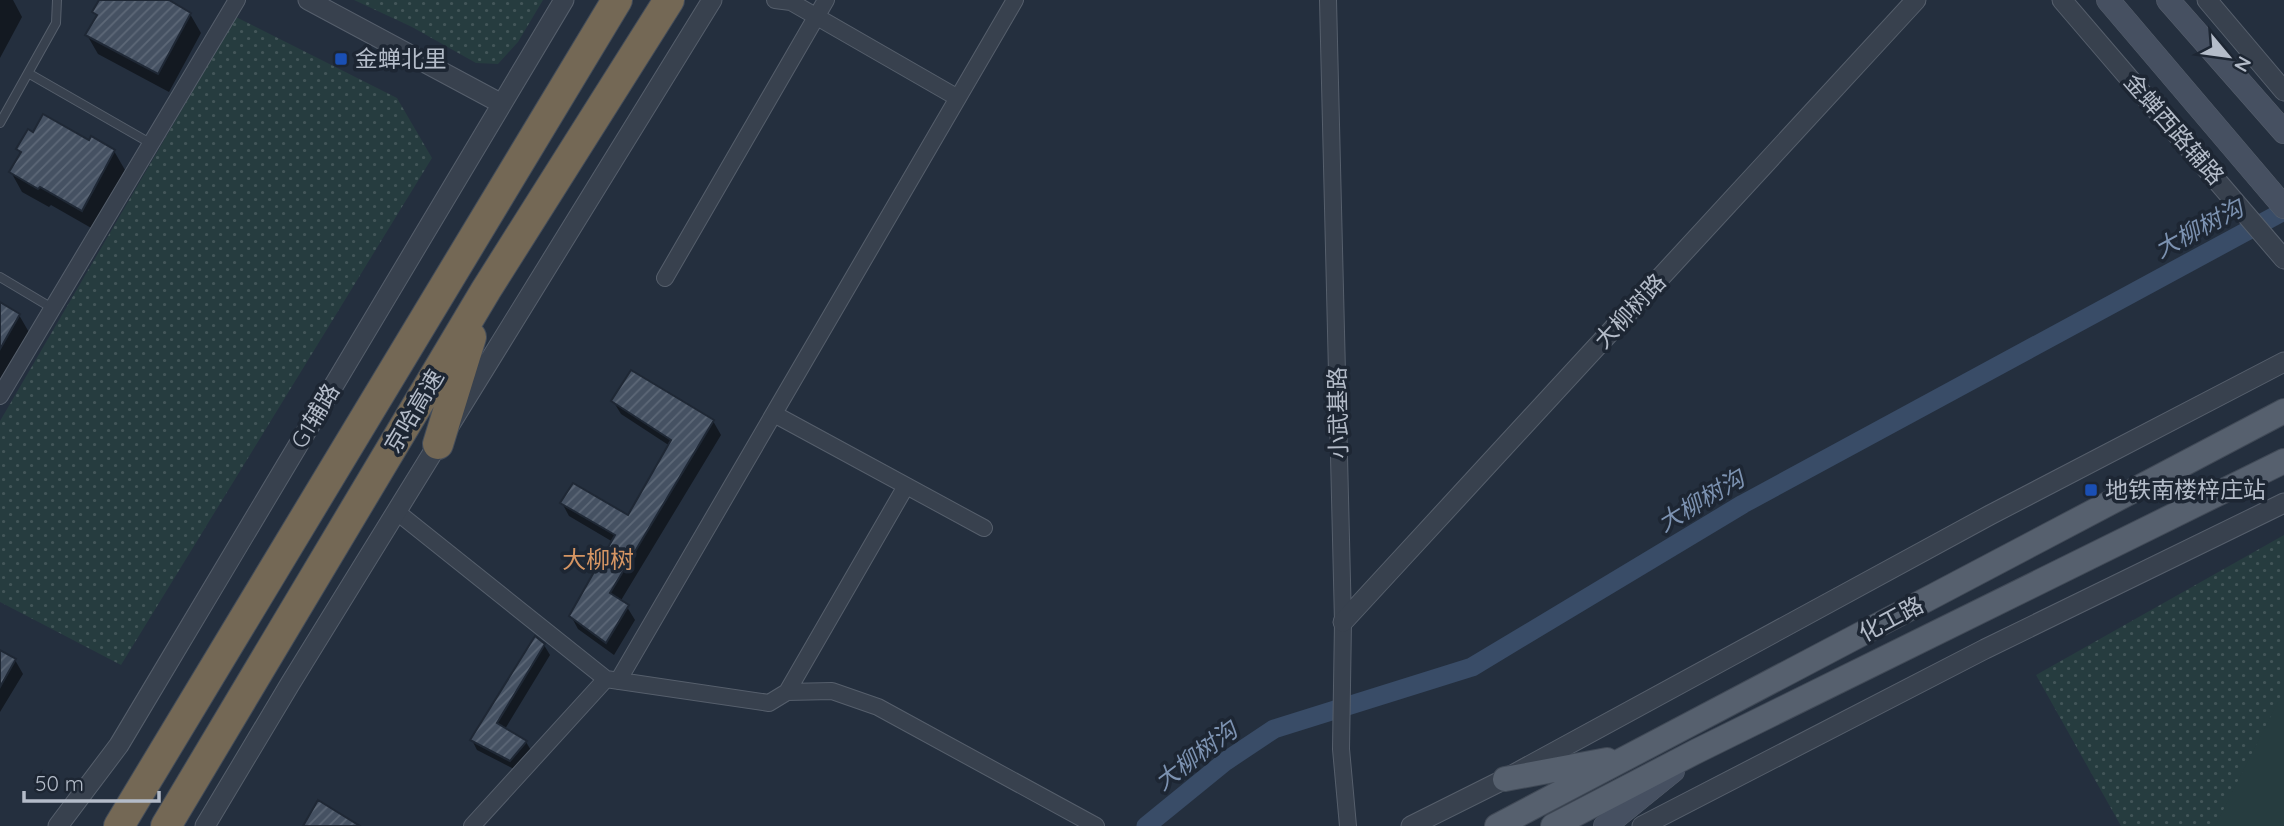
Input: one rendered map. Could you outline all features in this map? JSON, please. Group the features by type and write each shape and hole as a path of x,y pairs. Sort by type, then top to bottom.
{"highway":[{"path":"591,45 606,0"},
{"name":"京哈高速","path":"119,826 617,0"},
{"name":"京哈高速","path":"166,826 486,290 670,0"},
{"path":"438,444 486,290"},
{"path":"97,826 189,710"}],"main road":[{"path":"2108,0 2284,207"},
{"path":"2168,0 2284,132"},
{"name":"化工路","path":"1497,826 2284,411"},
{"name":"化工路","path":"1553,826 1697,751 2284,461"},
{"path":"1605,826 1697,751"},
{"path":"1505,779 1631,756"}],"street":[{"path":"0,396 237,0"},
{"path":"308,0 502,104"},
{"name":"G1辅路","path":"58,826 119,745 564,0"},
{"path":"205,826 712,0"},
{"path":"665,278 826,0"},
{"path":"472,826 612,680 774,414 1014,0"},
{"name":"小武基路","path":"1328,0 1343,622 1341,749 1348,826"},
{"name":"大柳树路","path":"1343,622 1916,0"},
{"name":"金蝉西路辅路","path":"2062,0 2281,256"},
{"path":"2207,0 2284,91"},
{"path":"786,1 958,99"},
{"path":"1411,826 1505,779 1990,515 2231,392 2284,362"},
{"path":"774,414 984,528"},
{"path":"397,512 612,680 769,703 787,692 906,486"},
{"path":"1642,826 1985,649 2284,503"},
{"path":"787,692 832,691 878,706 1096,826"}],"lane":[{"path":"0,123 56,23 57,0"},
{"path":"28,73 149,143"},
{"path":"0,277 52,308"}],"green space":[{"path":"354,0 543,0 518,42 498,64 476,63 412,27"},
{"path":"236,17 397,98 432,158 121,665 0,602 0,421"},
{"path":"2284,535 2284,826 2121,826 2036,675"},
{"path":"2278,702 2284,705 2284,826 2215,826"}],"building":[{"path":"99,0 169,0 191,13 158,74 85,35 97,15 92,12"},
{"path":"43,114 89,140 91,136 115,150 82,211 9,172 21,152 16,149 28,129 33,132"},
{"path":"0,302 20,314 0,349"},
{"path":"631,370 714,420 610,593 629,605 606,643 569,616 615,535 560,503 573,483 628,515 671,440 611,401"},
{"path":"535,636 545,644 497,723 527,741 510,761 470,740"},
{"path":"0,650 16,659 0,687"},
{"path":"318,800 360,826 303,826"}],"waterway":[{"name":"大柳树沟","path":"1146,826 1226,761 1274,729 1472,667 1743,504 2284,211"}],"place":[{"name":"金蝉北里","path":"341,59"},
{"name":"地铁南楼梓庄站","path":"2091,490"}],"district":[{"name":"大柳树","path":"598,560"}]}
